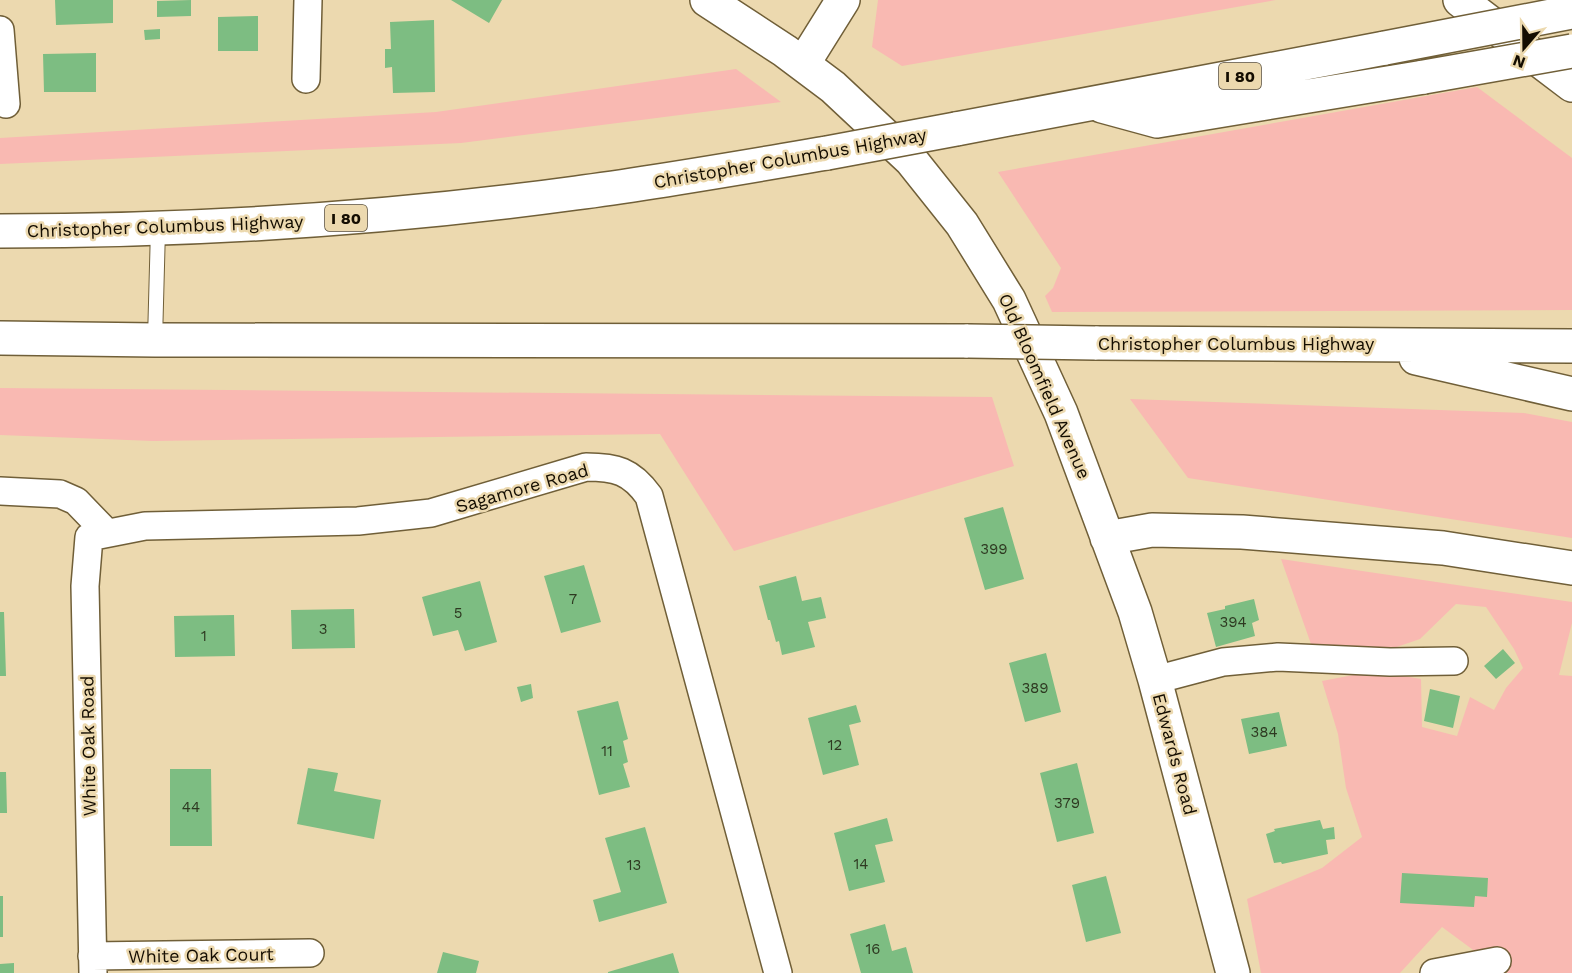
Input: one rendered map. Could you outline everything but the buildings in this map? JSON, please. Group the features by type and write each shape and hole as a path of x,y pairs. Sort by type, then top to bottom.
{"main road":[{"name":"Old Bloomfield Avenue","path":"707,0 803,63 857,108 910,160 962,224 1009,300 1061,414 1107,538"},
{"path":"803,63 843,0"},
{"path":"1460,0 1572,85"},
{"name":"Christopher Columbus Highway","path":"0,231 158,229 312,220 482,205 576,193 827,153 1572,12"},
{"path":"1095,104 1157,121 1572,51"},
{"name":"Christopher Columbus Highway","path":"0,338 968,341 1572,346"},
{"path":"1359,344 1572,394"},
{"path":"1107,538 1152,530 1242,532 1443,548 1572,568"},
{"name":"Edwards Road","path":"1107,538 1135,612 1155,680 1233,973"}],"street":[{"path":"306,79 308,0"},
{"path":"0,30 6,104"},
{"name":"Sagamore Road","path":"107,533 145,526 358,521 431,513 586,467 604,467 622,472 638,481 649,496 778,973"},
{"path":"0,492 60,494 76,501 107,533"},
{"name":"White Oak Road","path":"93,965 85,586 89,537 107,533"},
{"path":"1155,680 1223,662 1278,657 1390,662 1454,661"},
{"name":"White Oak Court","path":"93,965 310,953"},
{"path":"1434,973 1497,961"}],"lane":[{"path":"155,340 158,229"}],"shaded area":[{"path":"878,0 1276,0 902,66 872,47"},
{"path":"736,69 781,102 461,143 0,164 0,138 436,112"},
{"path":"1477,87 1572,158 1572,310 1052,312 1045,296 1053,288 1061,268 998,172"},
{"path":"0,388 992,397 1014,466 734,551 660,434 153,441 0,435"},
{"path":"1130,399 1524,413 1572,422 1572,538 1188,478"},
{"path":"1281,559 1572,602 1572,623 1559,675 1572,676 1572,973 1507,973 1508,957 1480,955 1442,927 1400,973 1261,973 1247,899 1322,868 1362,837 1346,788 1338,734 1322,681 1374,671 1421,679 1422,727 1457,736 1470,697 1494,710 1506,688 1523,668 1514,649 1486,607 1456,604 1420,639 1382,652 1311,644"}]}
